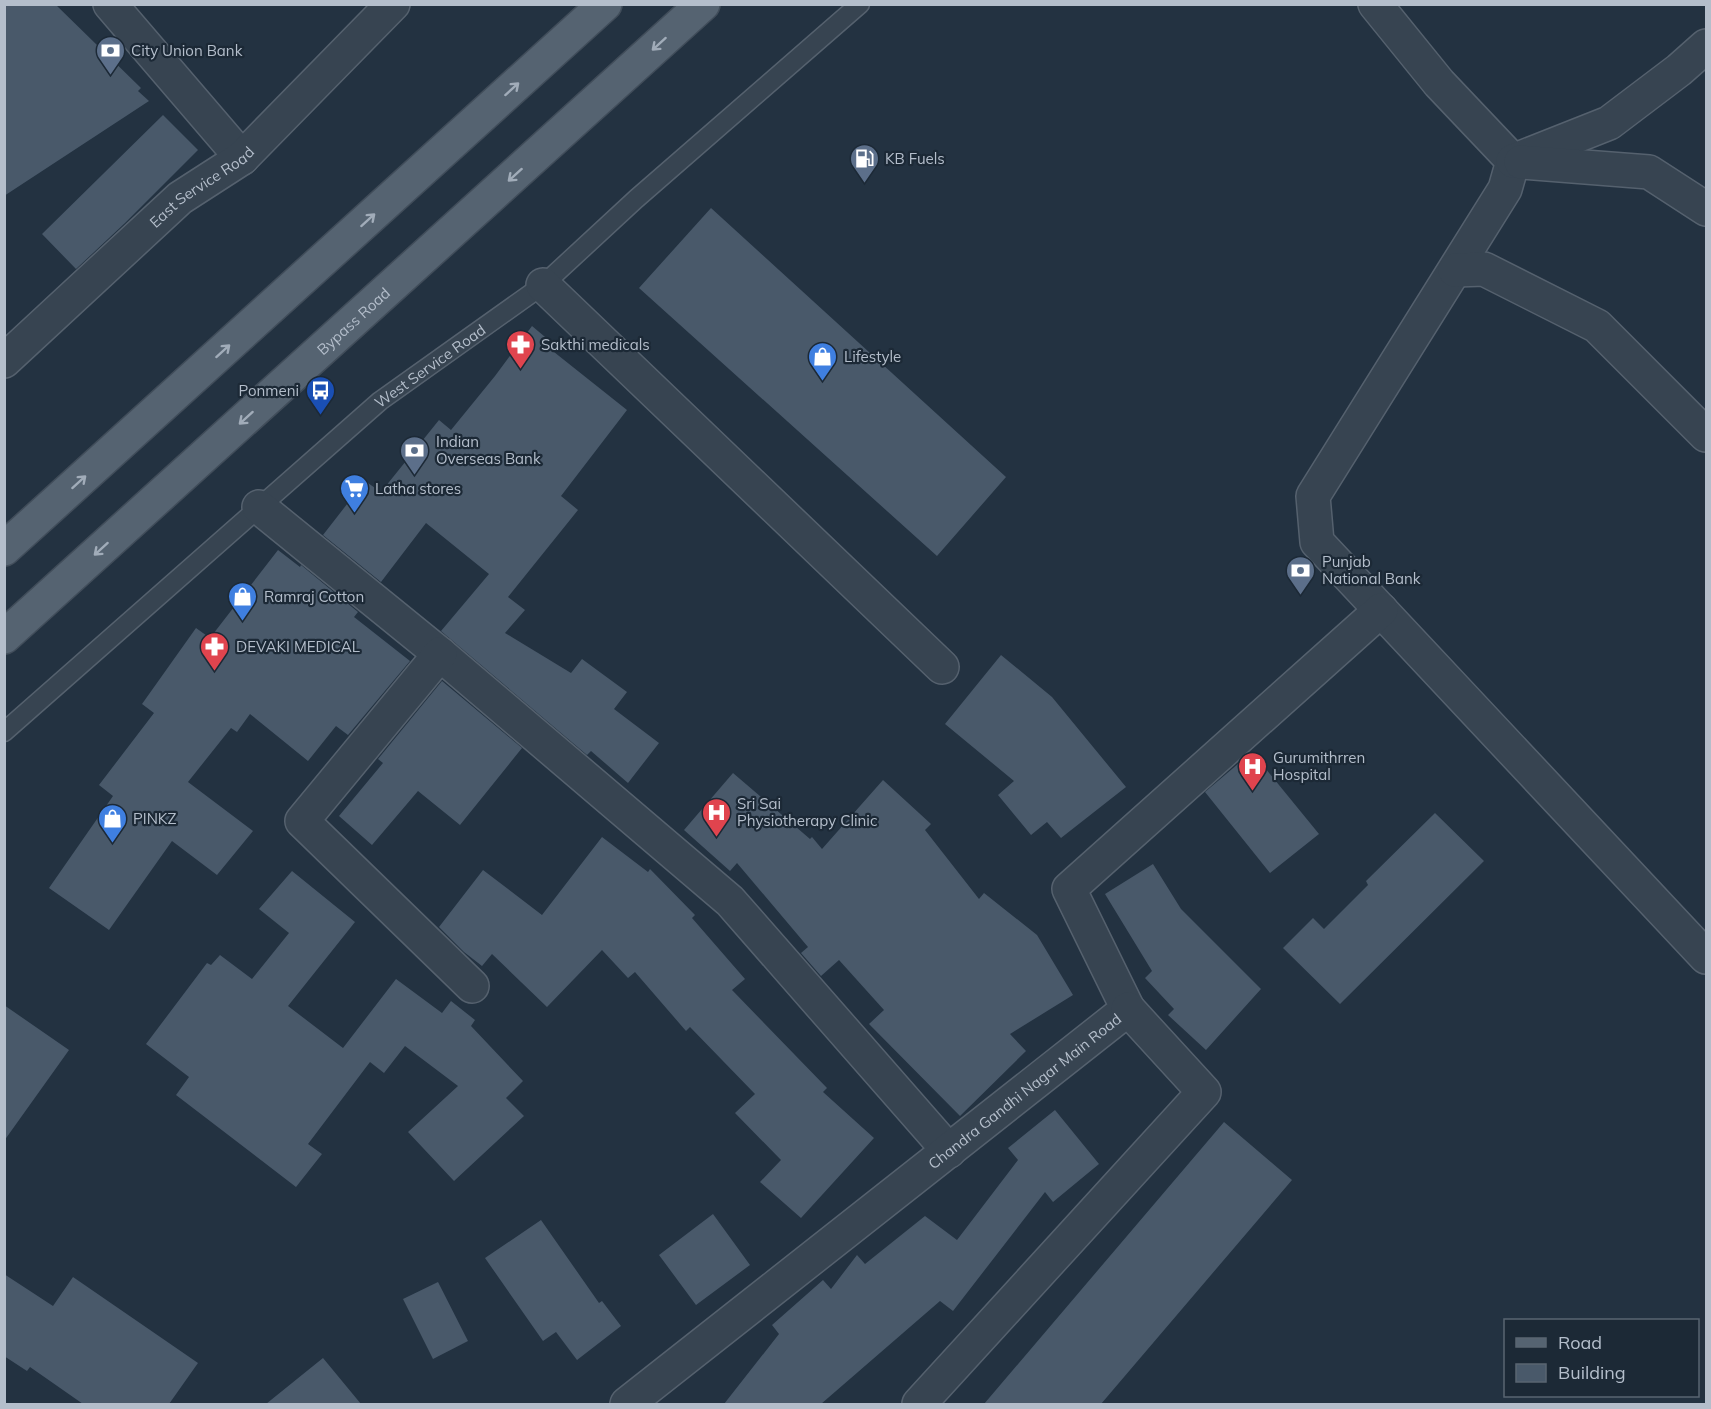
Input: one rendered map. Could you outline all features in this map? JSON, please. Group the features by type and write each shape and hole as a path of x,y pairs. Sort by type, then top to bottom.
{"main road":[{"path":"4,549 605,4"},
{"name":"Bypass Road","path":"4,637 702,4"}],"street":[{"path":"110,4 242,158"},
{"name":"East Service Road","path":"4,362 180,198 242,158 393,4"},
{"path":"1375,4 1440,83 1513,161 1649,172 1707,209"},
{"path":"1513,161 1609,123 1707,46"},
{"path":"1513,161 1505,189 1313,496 1317,542 1707,957"},
{"path":"1455,270 1484,269 1597,326 1707,435"},
{"path":"543,285 942,667"},
{"path":"259,507 440,654 730,901 949,1151"},
{"name":"Chandra Gandhi Nagar Main Road","path":"627,1404 1128,1009 1069,889 1382,610"},
{"path":"440,654 302,821 472,986"},
{"path":"919,1404 1204,1092 1128,1009"}],"lane":[{"name":"West Service Road","path":"4,732 380,400 543,285 636,199 860,4"}],"building":[{"path":"4,4 55,4 141,88 138,91 149,101 4,196"},
{"path":"163,115 198,150 76,269 42,234"},
{"name":"Lifestyle","path":"711,208 1006,477 937,556 639,288"},
{"path":"532,326 557,347 554,352 627,410 561,496 578,510 508,597 525,610 505,633 571,673 582,659 627,692 614,709 659,743 628,783 591,751 587,755 441,631 489,574 426,523 381,582 323,535 365,481 381,492 439,420 451,430"},
{"path":"278,550 300,567 301,565 358,612 354,617 410,661 348,735 336,726 308,761 250,714 237,732 231,728 188,782 253,831 217,875 172,841 109,930 49,888 113,796 99,785 154,713 142,704 196,628 210,638"},
{"path":"1001,655 1052,697 1126,787 1061,838 1047,822 1031,835 998,795 1014,781 945,724"},
{"path":"442,681 522,748 460,825 418,791 372,845 339,816 383,763 378,759"},
{"path":"1252,752 1319,834 1270,873 1205,792"},
{"path":"733,773 810,839 812,837 822,849 883,780 931,824 925,830 979,899 984,893 1037,935 1073,995 1010,1034 1026,1051 960,1116 869,1024 884,1010 839,960 821,976 801,953 808,947 737,863 730,871 684,830"},
{"path":"1435,813 1484,861 1340,1004 1283,948 1313,918 1324,929 1368,885 1366,881"},
{"path":"602,837 648,872 650,869 695,915 692,918 745,979 732,990 827,1088 823,1092 874,1138 801,1218 760,1182 781,1160 735,1113 755,1094 690,1027 686,1031 635,972 628,978 602,950 547,1007 492,954 482,966 439,927 483,870 542,915"},
{"path":"1153,864 1181,909 1261,989 1206,1050 1168,1015 1174,1009 1145,978 1152,971 1105,894"},
{"path":"292,871 355,922 288,1006 343,1048 396,979 442,1013 451,1001 475,1020 471,1026 523,1081 506,1098 524,1116 454,1181 408,1132 458,1086 405,1046 384,1073 370,1062 308,1144 322,1154 296,1187 176,1095 189,1077 146,1044 207,963 211,965 220,955 252,979 289,933 259,909"},
{"path":"4,1005 69,1050 4,1141"},
{"path":"1055,1110 1099,1164 1053,1202 1045,1192 953,1311 940,1301 821,1404 724,1404 779,1334 772,1325 823,1280 831,1289 857,1255 865,1264 925,1216 957,1240 1018,1160 1008,1148"},
{"path":"1224,1122 1292,1180 1101,1404 984,1404"},
{"path":"713,1214 750,1265 696,1305 659,1255"},
{"path":"541,1220 599,1303 602,1301 621,1326 577,1360 556,1332 543,1341 485,1258"},
{"path":"4,1274 53,1306 73,1277 198,1363 169,1404 83,1404 30,1367 27,1371 4,1356"},
{"path":"438,1282 468,1341 433,1359 403,1299"},
{"path":"323,1358 361,1404 266,1404"}],"place":[{"name":"City Union Bank","path":"110,76"},
{"name":"KB Fuels","path":"864,184"},
{"name":"Sakthi medicals","path":"520,370"},
{"name":"Lifestyle","path":"823,382"},
{"name":"Ponmeni","path":"320,416"},
{"name":"Indian Overseas Bank","path":"415,476"},
{"name":"Latha stores","path":"354,514"},
{"name":"Punjab National Bank","path":"1301,596"},
{"name":"Ramraj Cotton","path":"243,622"},
{"name":"DEVAKI MEDICAL","path":"215,672"},
{"name":"Gurumithrren Hospital","path":"1252,792"},
{"name":"Sri Sai Physiotherapy Clinic","path":"716,838"},
{"name":"PINKZ","path":"112,844"}]}
